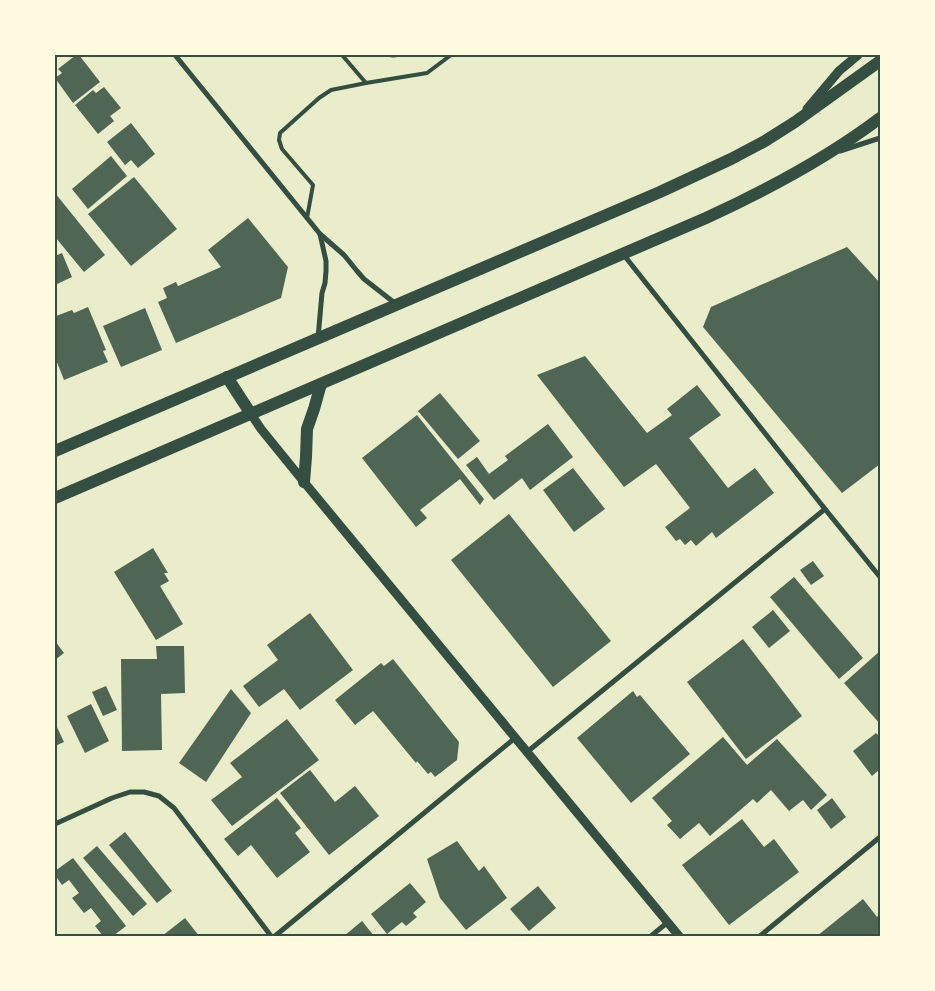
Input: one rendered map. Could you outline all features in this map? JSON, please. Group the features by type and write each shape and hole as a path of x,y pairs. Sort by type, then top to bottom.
{"main road":[{"path":"55,451 660,192 722,163 795,122 880,62"},
{"path":"55,498 706,218 747,199 826,156 880,118"},
{"path":"227,377 250,414"},
{"path":"304,482 307,429 321,384"}],"street":[{"path":"174,55 320,234 344,255 357,272 396,305"},
{"path":"795,122 840,71 858,55"},
{"path":"826,156 880,138"},
{"path":"318,338 326,271 326,261 320,234"},
{"path":"623,254 880,576"},
{"path":"250,414 679,936"},
{"path":"526,752 825,509"},
{"path":"275,936 515,738"},
{"path":"55,824 112,798 130,792 144,792 159,796 174,808 271,936"},
{"path":"760,936 880,837"},
{"path":"651,936 668,922"}],"lane":[{"path":"342,55 366,83"},
{"path":"307,219 313,185 282,149 279,140 280,134 331,90 427,73 451,55"}],"path":[{"path":"387,55 402,55"}],"building":[{"path":"76,55 79,55 100,82 73,103 55,78 62,73 58,69"},
{"path":"104,87 121,108 110,116 114,121 98,134 75,105 93,90 96,93"},
{"path":"131,123 155,154 138,168 131,160 125,165 107,142"},
{"path":"111,156 127,176 88,209 72,189"},
{"path":"134,177 177,229 131,266 88,214"},
{"path":"55,193 105,255 84,272 55,239"},
{"path":"248,218 288,267 281,298 176,343 158,302 167,298 163,288 176,282 178,286 221,267 208,250"},
{"path":"847,247 880,283 880,464 842,493 703,327 711,307"},
{"path":"62,253 72,277 55,285 55,256"},
{"path":"88,307 106,350 103,351 108,362 64,380 55,357 55,313 56,316 72,310 74,313"},
{"path":"145,308 162,350 121,367 103,326"},
{"path":"585,356 647,433 672,415 667,409 697,385 721,415 689,438 728,488 755,468 774,493 716,538 712,532 696,546 691,540 685,545 680,539 676,541 665,527 690,508 656,464 624,487 537,375"},
{"path":"440,393 480,441 458,459 418,411"},
{"path":"417,415 484,499 480,505 460,479 420,510 427,518 416,527 362,458"},
{"path":"548,424 573,457 530,490 522,478 494,500 466,465 477,457 489,474 508,460 505,456"},
{"path":"573,468 605,509 574,532 543,490"},
{"path":"509,514 611,641 553,687 451,560"},
{"path":"153,548 168,573 164,573 169,581 160,586 183,624 156,640 114,572"},
{"path":"813,561 824,576 811,585 800,570"},
{"path":"794,577 863,658 839,679 770,597"},
{"path":"773,610 790,631 769,648 752,627"},
{"path":"310,613 353,670 300,710 284,689 259,707 243,686 278,660 267,645"},
{"path":"743,639 802,716 746,759 687,682"},
{"path":"55,641 64,653 55,660"},
{"path":"156,646 184,646 185,693 161,694 162,750 122,751 121,659 157,659"},
{"path":"880,651 880,724 844,683"},
{"path":"393,659 459,742 457,760 435,777 431,772 428,774 417,761 416,763 373,711 355,725 335,700 381,663 384,666"},
{"path":"106,686 117,710 103,716 92,692"},
{"path":"231,689 251,713 206,782 179,763"},
{"path":"633,691 637,697 640,695 690,754 631,803 577,738"},
{"path":"91,704 109,741 85,753 67,716"},
{"path":"287,719 319,760 232,826 211,800 242,777 230,763"},
{"path":"55,723 64,742 55,746"},
{"path":"876,733 880,737 880,769 872,776 853,751"},
{"path":"723,737 747,765 777,739 827,795 811,810 803,800 789,811 771,790 757,803 753,799 710,836 699,823 680,839 667,825 672,821 652,798"},
{"path":"310,770 335,802 355,786 379,816 329,855 280,793"},
{"path":"277,798 301,828 295,833 310,852 277,878 251,845 238,856 224,839"},
{"path":"832,798 846,817 831,829 817,810"},
{"path":"742,819 764,847 774,839 799,872 729,925 682,865"},
{"path":"125,832 172,891 157,903 109,845"},
{"path":"457,841 479,871 484,866 507,898 466,930 440,898 427,859"},
{"path":"97,846 147,904 133,916 83,858"},
{"path":"73,858 126,926 113,936 103,936 95,926 101,921 91,908 84,913 72,898 79,893 69,880 62,885 55,875 55,871"},
{"path":"410,883 426,902 413,913 417,917 406,926 402,922 387,934 371,914"},
{"path":"538,886 556,908 529,931 510,909"},
{"path":"863,899 877,917 880,914 880,936 817,936"},
{"path":"185,918 199,936 162,936"},
{"path":"362,921 374,936 344,936"}]}
